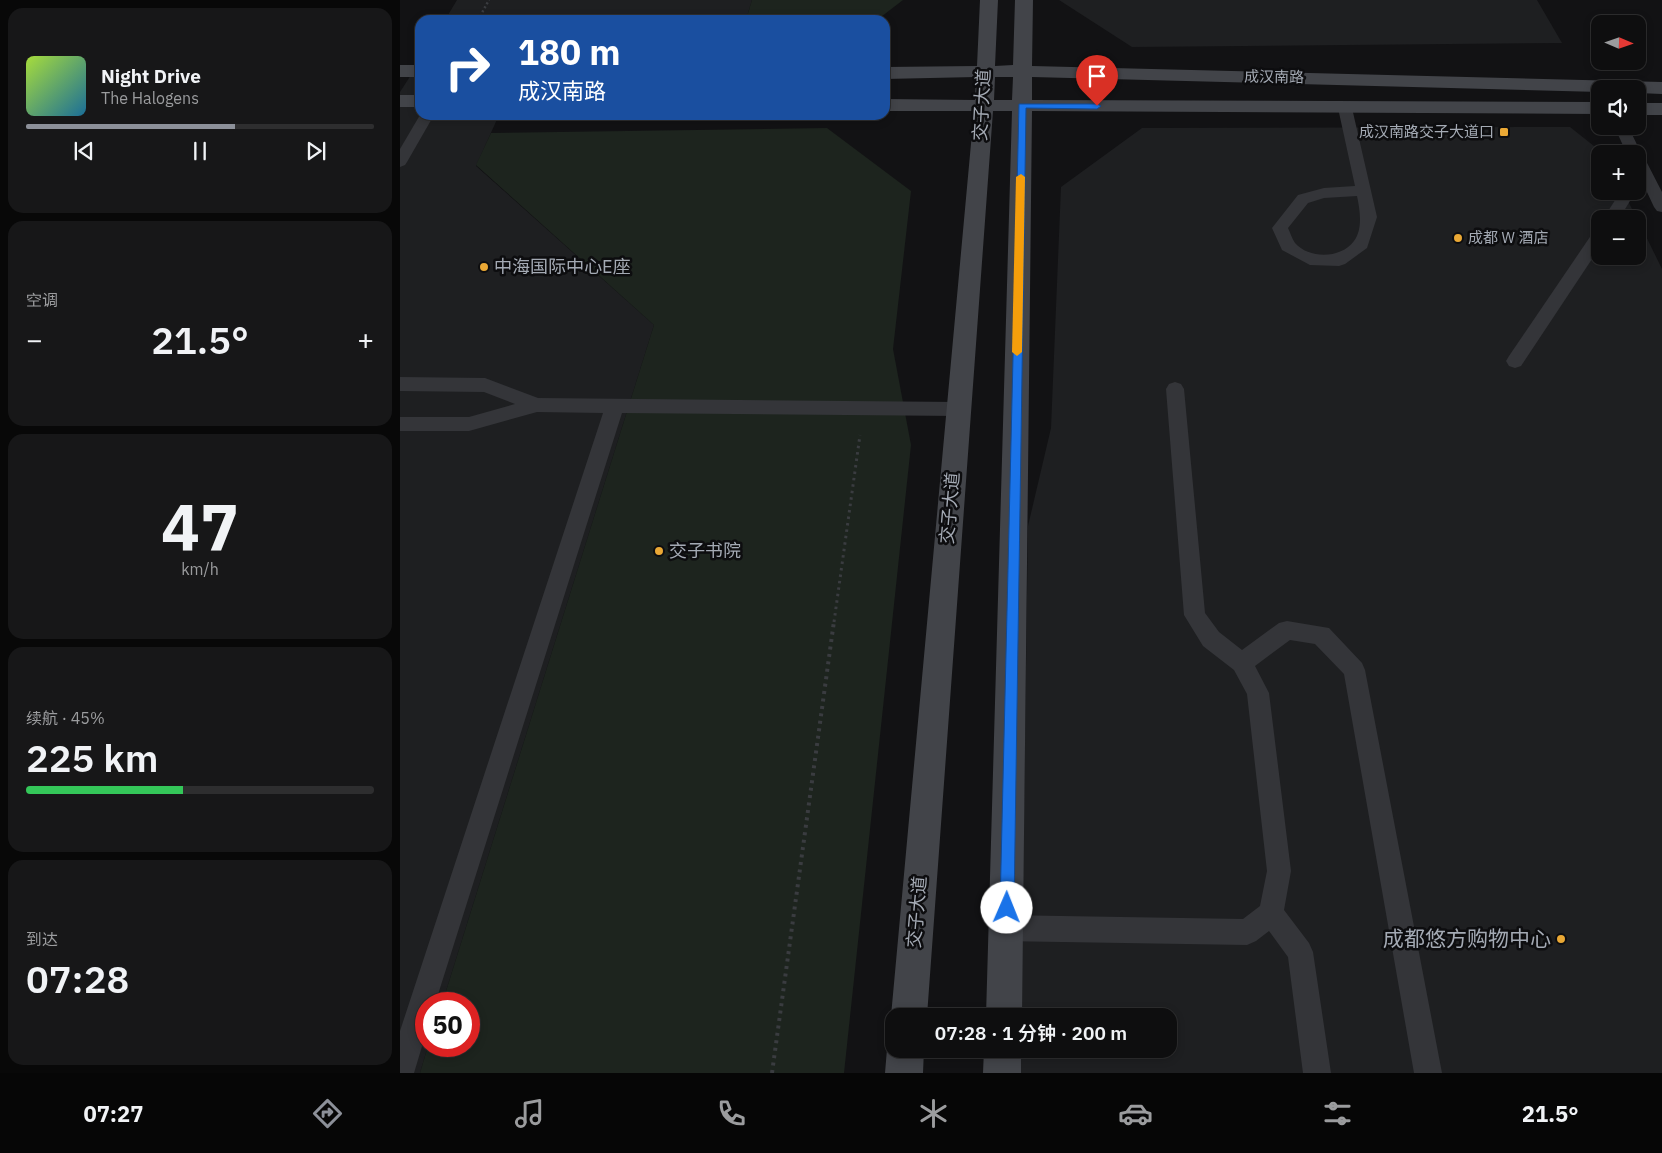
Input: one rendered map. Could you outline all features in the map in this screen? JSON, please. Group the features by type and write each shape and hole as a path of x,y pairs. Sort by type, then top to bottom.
{"main road":[{"name":"交子大道","path":"910,1008 984,106 984,73 989,0"},
{"path":"1004,1008 1024,0"},
{"path":"400,71 415,71"},
{"name":"成汉南路","path":"890,73 1023,71 1662,88"},
{"path":"400,101 415,101"},
{"name":"成汉南路","path":"890,105 1591,108"},
{"path":"1646,109 1662,110"},
{"path":"904,1073 905,1058"},
{"path":"1002,1073 1003,1058"}],"lane":[{"path":"1345,108 1369,217 1361,244 1339,260 1310,259 1288,246 1280,228 1303,199 1324,193 1363,192"},
{"path":"400,162 424,120"},
{"path":"1646,181 1662,207"},
{"path":"1515,361 1591,248"},
{"path":"400,384 485,385 537,405"},
{"path":"1006,928 1247,932 1270,913 1279,871 1258,693 1242,663 1211,639 1195,615 1175,389"},
{"path":"400,424 469,424 537,405 958,408"},
{"path":"400,1073 615,405"},
{"path":"1242,663 1286,630 1321,635 1354,670 1428,1073"},
{"path":"1270,913 1300,952 1317,1073"}],"path":[{"path":"481,15 489,0"},
{"path":"772,1073 860,434"}],"shaded area":[{"path":"457,0 752,0 748,15 448,15"},
{"path":"752,0 903,0 884,15 748,15"},
{"path":"1059,0 1537,0 1562,43 1132,47"},
{"path":"415,69 415,120 497,120 476,166 654,325 446,992 415,992 415,1057 425,1057 420,1073 400,1073 400,92"},
{"path":"1570,127 1593,145 1591,145 1591,200 1628,200 1632,210 1591,210 1591,265 1646,265 1646,236 1662,269 1662,1073 1021,1073 1021,1058 1177,1058 1177,1008 1021,1008 1028,526 1051,428 1061,187 1142,128"},
{"path":"827,128 911,191 893,349 911,445 844,1073 420,1073 425,1057 480,1057 480,992 446,992 654,325 476,165 491,133"}],"slow traffic":[{"path":"1017,352 1021,177"}],"place":[{"name":"成汉南路交子大道口","path":"1504,132"},
{"name":"成都 W 酒店","path":"1458,238"},
{"name":"中海国际中心E座","path":"484,267"},
{"name":"交子书院","path":"659,551"},
{"name":"成都悠方购物中心","path":"1561,939"}],"route":[{"path":"1007,908 1022,106 1097,106"}]}
